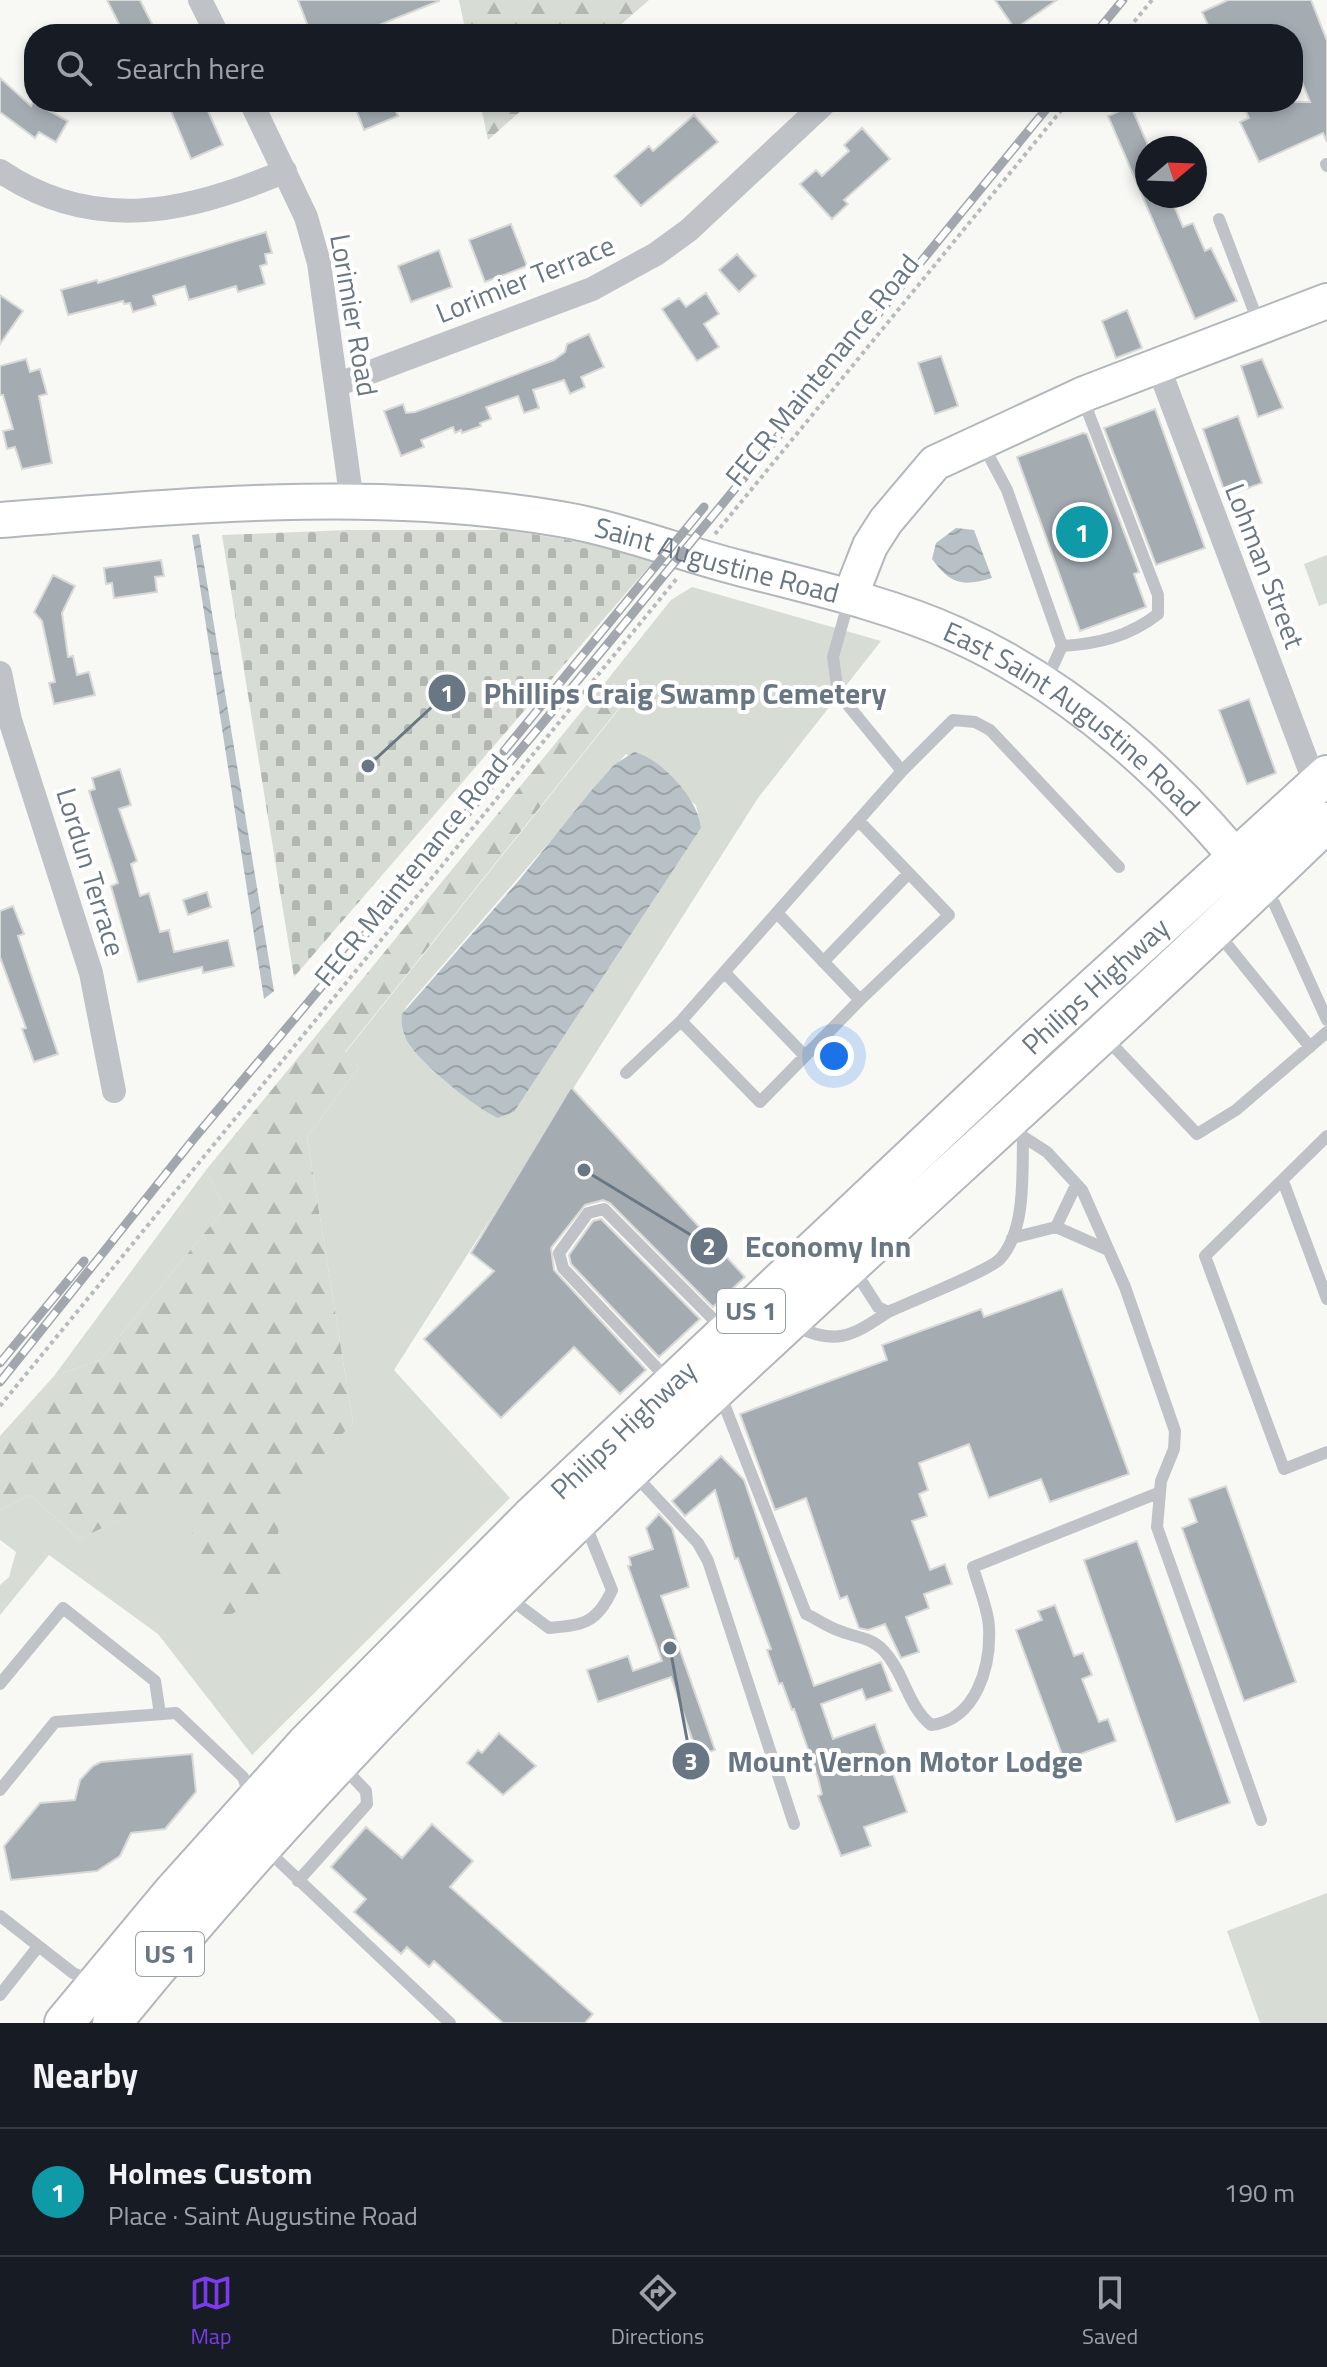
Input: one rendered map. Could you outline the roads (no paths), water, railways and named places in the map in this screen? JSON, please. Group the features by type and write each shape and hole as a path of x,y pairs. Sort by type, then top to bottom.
{"main road":[{"name":"Saint Augustine Road","path":"0,520 129,510 352,502 471,507 564,520 850,597 870,546 917,481 935,463 1081,395 1327,301"},
{"name":"East Saint Augustine Road","path":"850,597 958,635 1045,683 1137,754 1210,824 1249,872"},
{"name":"Philips Highway","path":"116,2019 263,1846 339,1763 492,1581 673,1384 739,1346 789,1323 1001,1120 1249,872 1321,781"},
{"name":"Philips Highway","path":"64,2023 252,1803 492,1581 583,1518 719,1389 739,1346 1102,1034 1215,930 1249,872 1327,822"}],"street":[{"path":"200,0 212,24"},
{"name":"Lorimier Road","path":"256,112 306,217 319,263 352,502"},
{"name":"Lorimier Terrace","path":"336,385 592,289 656,254 689,230 815,112"},
{"path":"0,171 43,194 83,207 128,211 169,209 225,197 285,171"},
{"name":"Lohman Street","path":"1158,366 1321,781"},
{"name":"Lordun Terrace","path":"0,673 10,720 91,973 114,1091"},
{"path":"252,1803 263,1846"},
{"path":"97,1983 116,2019"}],"lane":[{"path":"1219,219 1260,327"},
{"path":"1062,646 1093,644 1140,628 1158,614 1158,595 1081,395"},
{"path":"981,440 1007,490 1062,646 1045,683"},
{"path":"850,597 833,657 838,693 902,771"},
{"path":"626,1073 681,1021 902,771 953,720 975,722 990,730 1119,867"},
{"path":"681,1021 760,1102 949,915 858,820"},
{"path":"1249,872 1274,903 1327,1020"},
{"path":"823,962 909,873"},
{"path":"778,914 860,1000"},
{"path":"1215,930 1310,1047"},
{"path":"725,973 805,1056"},
{"path":"1102,1034 1197,1134 1236,1110 1327,1032"},
{"path":"1001,1120 1047,1152 1082,1190 1125,1287 1175,1431 1174,1449 1158,1493 1157,1527 1261,1820"},
{"path":"789,1323 815,1336 833,1338 854,1335 888,1312 999,1260 1012,1238 1021,1197 1001,1120"},
{"path":"1327,1136 1205,1256 1284,1469 1327,1452"},
{"path":"1283,1181 1327,1299"},
{"path":"1056,1227 1076,1185"},
{"path":"673,1384 563,1268 559,1253 588,1213 604,1209 739,1346"},
{"path":"1012,1238 1056,1227 1106,1249"},
{"path":"851,1265 878,1307 888,1312"},
{"path":"719,1389 806,1614 840,1631 870,1639 884,1650 896,1666 917,1713 931,1725 945,1723 965,1710 977,1694 986,1660 989,1626 973,1567 1158,1493"},
{"path":"632,1472 698,1543 708,1561 794,1824"},
{"path":"492,1581 549,1628 589,1621 602,1612 612,1590 583,1518"},
{"path":"0,1684 63,1608 155,1681 160,1714"},
{"path":"0,1790 55,1722 176,1713 243,1777 252,1803"},
{"path":"298,1881 367,1804 366,1791 339,1763"},
{"path":"263,1846 450,2023"},
{"path":"0,1916 37,1948 73,1973 97,1983"},
{"path":"0,1995 37,1948"}],"water":[{"path":"956,528 974,530 992,578 965,583 958,581 945,574 932,559 936,543"},
{"path":"199,534 274,991 264,999 192,535"},
{"path":"634,752 656,762 677,782 693,805 701,828 514,1112 498,1118 462,1094 422,1059 406,1039 402,1014 614,765"}],"railway":[{"path":"1103,24 1123,0"},
{"path":"0,1382 196,1136 542,724 1044,112"},
{"path":"504,751 704,507"},
{"path":"0,1363 84,1261"}],"place":[{"name":"Holmes Custom","path":"1082,532"},
{"name":"Phillips Craig Swamp Cemetery","path":"368,766"},
{"name":"Economy Inn","path":"584,1170"},
{"name":"Mount Vernon Motor Lodge","path":"670,1648"}]}
